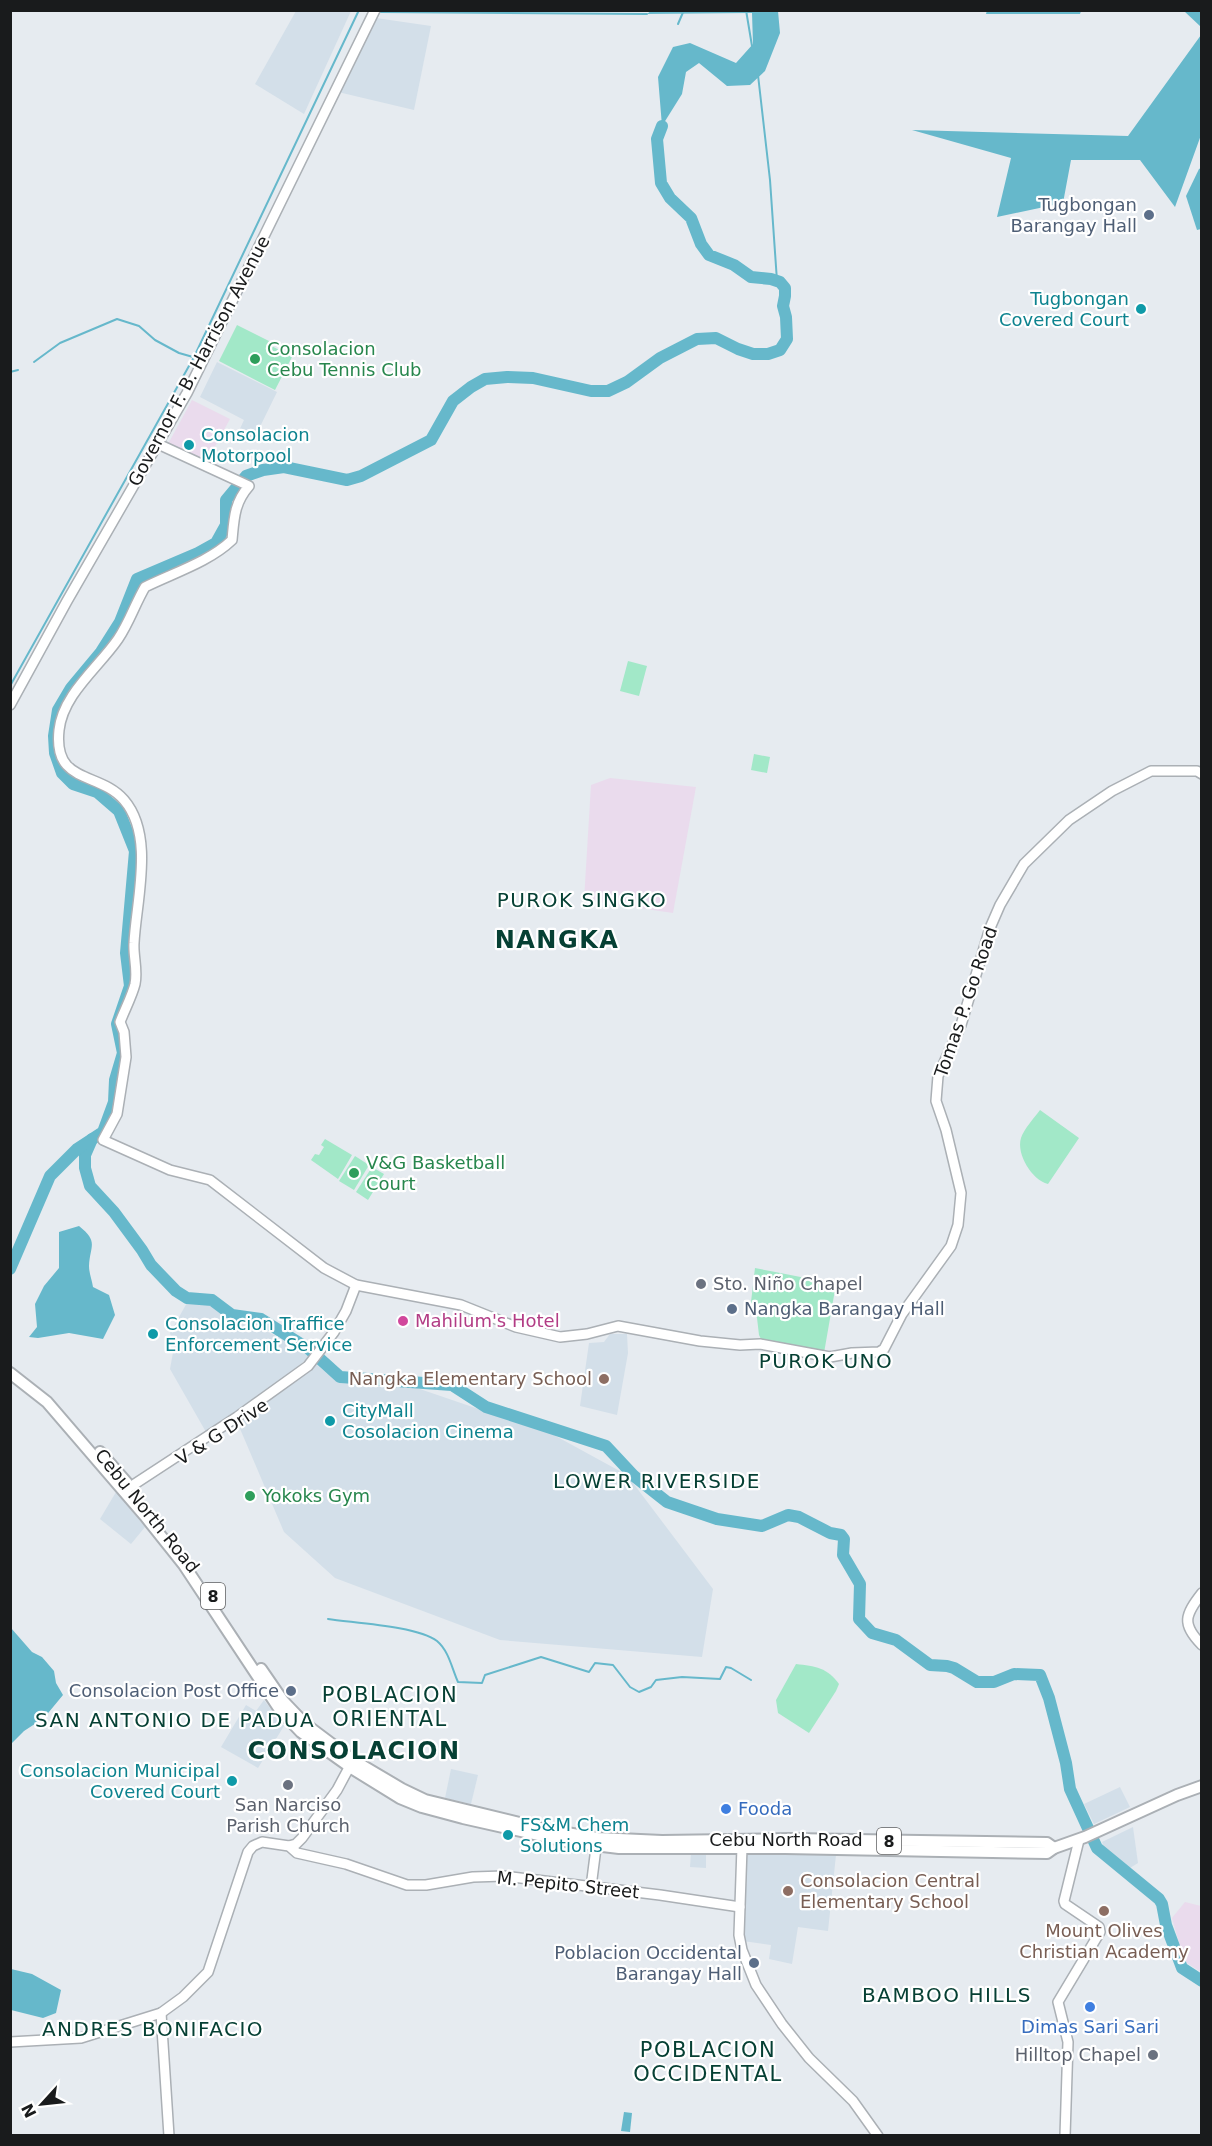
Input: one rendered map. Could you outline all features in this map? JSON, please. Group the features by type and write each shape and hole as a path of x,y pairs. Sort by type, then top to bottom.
{"main road":[{"name":"Cebu North Road","path":"10,1366 54,1400 190,1562 283,1701 305,1724 351,1763 425,1800 464,1815 557,1832 597,1842 649,1849 742,1847 1047,1853 1054,1848 1047,1843 790,1839 597,1842"},
{"name":"Cebu North Road","path":"10,1373 47,1402 129,1491"},
{"name":"8","path":"1054,1848 1086,1837 1177,1795 1202,1786"}],"street":[{"name":"Governor F. B. Harrison Avenue","path":"10,705 158,444 210,346 375,10"},
{"name":"Tomas P. Go Road","path":"158,444 243,484 242,494 234,513 232,540 225,547 201,561 145,587 130,621 108,654 71,699 60,725 59,745 62,760 78,775 103,786 124,800 136,824 142,854 134,941 135,983 120,1022 124,1032 126,1057 117,1114 104,1140 170,1170 210,1180 324,1268 357,1285 461,1305 516,1327 560,1337 587,1334 618,1326 700,1341 740,1345 760,1344 830,1357 879,1352 884,1349 902,1314 951,1246 958,1225 961,1193 952,1151 936,1101 938,1076 961,1025 990,928 1000,905 1024,864 1069,820 1112,791 1151,771 1197,771 1202,774"},
{"name":"V & G Drive","path":"129,1491 301,1378 342,1318 357,1285"},
{"path":"1202,1593 1188,1611 1186,1621 1194,1638 1202,1645"},
{"path":"289,1846 296,1844 302,1838 337,1790 351,1763"},
{"path":"1065,2136 1068,2042 1058,2002 1100,1932 1099,1927 1065,1904 1064,1901 1086,1837"},
{"name":"M. Pepito Street","path":"10,2042 81,2038 161,2013 183,1997 208,1972 248,1852 253,1846 262,1842 289,1846 297,1853 346,1864 407,1886 473,1877 504,1876 740,1907"},
{"path":"591,1887 597,1842"},
{"path":"742,1847 739,1935 742,1950 756,1985 809,2058 854,2101 878,2136"},
{"path":"161,2013 169,2136"}],"shaded area":[{"path":"296,11 351,11 304,114 255,84"},
{"path":"376,18 431,26 414,110 338,92"},
{"path":"217,362 277,392 253,441 238,433 244,420 200,397"},
{"path":"192,400 230,419 206,463 168,444"},
{"path":"610,778 696,787 673,913 584,900 591,785"},
{"path":"188,1301 218,1307 312,1354 286,1377 206,1432 170,1369 174,1347 170,1333"},
{"name":"Nangka Elementary School","path":"610,1334 627,1334 628,1353 617,1415 580,1406 589,1343 604,1342"},
{"path":"316,1364 338,1383 414,1387 552,1434 627,1475 713,1589 702,1657 500,1640 335,1578 284,1532 238,1424"},
{"path":"116,1492 145,1527 131,1544 100,1519"},
{"path":"264,1700 284,1726 258,1768 221,1747 246,1705 256,1711"},
{"path":"451,1769 478,1775 471,1804 445,1798"},
{"path":"1120,1787 1130,1807 1094,1824 1084,1804"},
{"path":"1133,1827 1138,1863 1125,1871 1106,1851 1102,1842"},
{"path":"706,1852 706,1868 690,1867 691,1853"},
{"name":"Consolacion Central Elementary School","path":"746,1854 836,1855 828,1931 798,1927 792,1964 769,1959 771,1945 743,1941"},
{"path":"1185,1902 1201,1906 1201,1972 1184,1961 1172,1918"}],"green space":[{"name":"Consolacion Cebu Tennis Club","path":"237,325 269,341 268,344 292,357 275,390 219,361"},
{"path":"628,661 647,666 639,696 620,691"},
{"path":"754,754 770,757 767,773 751,770"},
{"path":"1040,1110 1079,1138 1048,1184 1042,1182 1031,1172 1023,1159 1020,1144 1024,1131"},
{"path":"325,1139 352,1155 338,1179 311,1160 315,1154 319,1155 324,1147 321,1145"},
{"name":"V&G Basketball Court","path":"355,1156 369,1165 354,1190 339,1181"},
{"path":"372,1167 384,1174 368,1200 356,1192"},
{"path":"755,1268 836,1284 824,1353 762,1341 751,1302"},
{"path":"796,1664 820,1669 830,1674 839,1684 809,1733 778,1713 776,1700"}],"water":[{"path":"652,10 778,11 780,33 765,71 750,85 727,86 699,63 686,72 682,94 662,126 658,77 673,47 690,43 736,63 753,44 752,13 647,14"},
{"path":"987,10 1081,11 1080,14 986,14"},
{"path":"1184,11 1201,11 1201,27"},
{"path":"1201,35 1201,135 1175,207 1140,160 1071,160 1063,203 997,217 1011,158 912,130 1128,136"},
{"path":"1201,168 1201,229 1197,230 1186,196"},
{"path":"79,1226 89,1236 92,1244 89,1271 93,1287 109,1295 115,1315 103,1339 69,1333 38,1338 29,1337 37,1327 35,1304 44,1286 59,1268 59,1232"},
{"path":"11,1628 32,1652 42,1657 54,1671 56,1683 63,1695 44,1718 24,1731 11,1744"},
{"path":"11,1969 32,1974 61,1990 56,2013 43,2018 11,2010"},
{"path":"624,2112 632,2113 630,2132 621,2131"}],"waterway":[{"path":"10,686 194,357 359,10"},
{"path":"678,24 684,10"},
{"path":"746,10 752,46"},
{"path":"379,12 647,14"},
{"path":"758,75 770,180 777,281"},
{"path":"10,1269 50,1176 77,1149 103,1132 114,1102 115,1080 123,1053 117,1024 130,986 126,953 135,851 119,811 97,792 73,784 62,773 55,753 54,736 58,710 71,688 101,652 120,622 137,579 216,543 226,525 226,500 246,476 263,470 284,467 347,480 361,476 431,440 453,401 485,379 533,378 591,391 608,391 627,382 660,358 697,339 716,338 753,354 768,354 780,350 787,339 783,306 785,288 780,282 751,277 734,265 709,255 701,244 691,218 670,198 661,183 657,139 662,126"},
{"path":"34,362 60,343 117,319 139,326 155,340 179,353 193,357"},
{"path":"10,372 18,370"},
{"path":"92,1139 85,1155 85,1168 90,1186 114,1212 151,1265 176,1291 187,1298 212,1300 232,1315 261,1319 309,1349 340,1377 452,1385 486,1407 606,1446 634,1476 667,1502 717,1519 762,1526 788,1515 799,1517 830,1533 841,1535 844,1539 843,1555 860,1584 859,1619 872,1633 896,1640 930,1665 954,1668 977,1682 994,1682 1014,1674 1040,1675 1049,1698 1066,1763 1070,1789 1097,1848 1159,1899 1182,1968 1202,1981"},
{"path":"328,1619 401,1629 428,1636 441,1645 450,1660 458,1682 482,1683 485,1675 541,1657 589,1672 595,1663 613,1665 630,1687 639,1692 651,1687 656,1680 682,1677 720,1679 726,1667 751,1680"}],"place":[{"name":"Tugbongan Barangay Hall","path":"1149,215"},
{"name":"Tugbongan Covered Court","path":"1141,309"},
{"name":"Consolacion Cebu Tennis Club","path":"255,359"},
{"name":"Consolacion Motorpool","path":"189,445"},
{"name":"V&G Basketball Court","path":"354,1173"},
{"name":"Sto. Niño Chapel","path":"701,1284"},
{"name":"Nangka Barangay Hall","path":"732,1309"},
{"name":"Mahilum's Hotel","path":"403,1321"},
{"name":"Consolacion Traffice Enforcement Service","path":"153,1334"},
{"name":"Nangka Elementary School","path":"604,1379"},
{"name":"CityMall Cosolacion Cinema","path":"330,1421"},
{"name":"Yokoks Gym","path":"250,1496"},
{"name":"Consolacion Post Office","path":"291,1691"},
{"name":"Consolacion Municipal Covered Court","path":"232,1781"},
{"name":"San Narciso Parish Church","path":"288,1785"},
{"name":"Fooda","path":"726,1809"},
{"name":"FS&M Chem Solutions","path":"508,1835"},
{"name":"Consolacion Central Elementary School","path":"788,1891"},
{"name":"Mount Olives Christian Academy","path":"1104,1911"},
{"name":"Poblacion Occidental Barangay Hall","path":"754,1963"},
{"name":"Dimas Sari Sari","path":"1090,2007"},
{"name":"Hilltop Chapel","path":"1153,2055"}],"district":[{"name":"PUROK SINGKO","path":"582,900"},
{"name":"NANGKA","path":"557,940"},
{"name":"PUROK UNO","path":"826,1361"},
{"name":"LOWER RIVERSIDE","path":"657,1481"},
{"name":"POBLACION ORIENTAL","path":"390,1707"},
{"name":"SAN ANTONIO DE PADUA","path":"175,1720"},
{"name":"CONSOLACION","path":"354,1751"},
{"name":"BAMBOO HILLS","path":"947,1995"},
{"name":"ANDRES BONIFACIO","path":"153,2029"},
{"name":"POBLACION OCCIDENTAL","path":"708,2062"}]}
